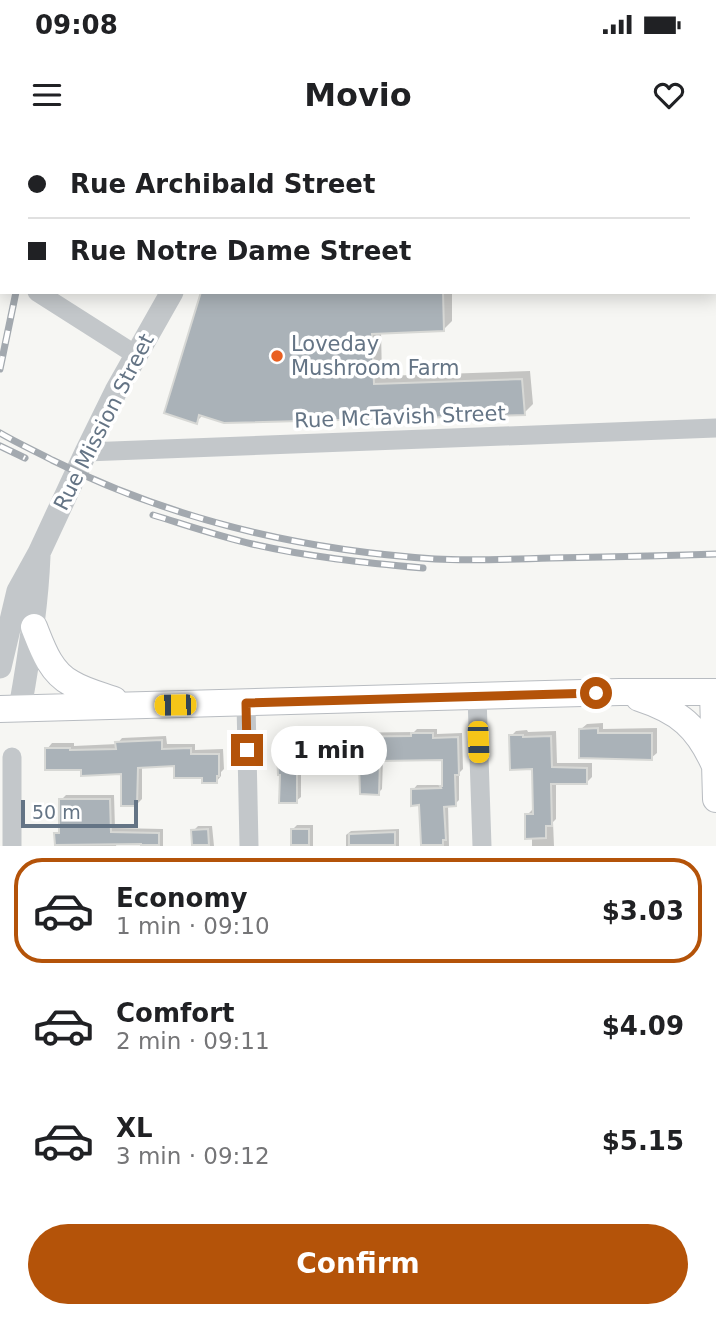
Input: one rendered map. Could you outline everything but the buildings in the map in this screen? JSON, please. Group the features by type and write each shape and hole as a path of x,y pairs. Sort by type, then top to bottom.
{"main road":[{"path":"34,626 46,656 66,681 128,706"},
{"path":"10,708 620,692 714,692 716,799"},
{"path":"620,692 656,703 688,723 702,739 715,766"}],"street":[{"path":"40,294 136,355"},
{"name":"Rue Mission Street","path":"0,667 18,592 86,452 171,294"},
{"name":"Rue McTavish Street","path":"86,452 716,428"},
{"name":"Rue Mission Street","path":"10,708 34,626 39,553"},
{"path":"477,697 482,845"},
{"path":"246,703 249,845"},
{"path":"12,757 12,845"}],"railway":[{"path":"0,369 16,294"},
{"path":"0,433 97,481 144,500 239,529 287,540 385,555 464,560 716,554"},
{"path":"0,446 25,458"},
{"path":"153,515 273,549 423,568"}],"place":[{"name":"Loveday Mushroom Farm","path":"277,356"}],"route":[{"path":"247,750 246,703 596,693"}]}
